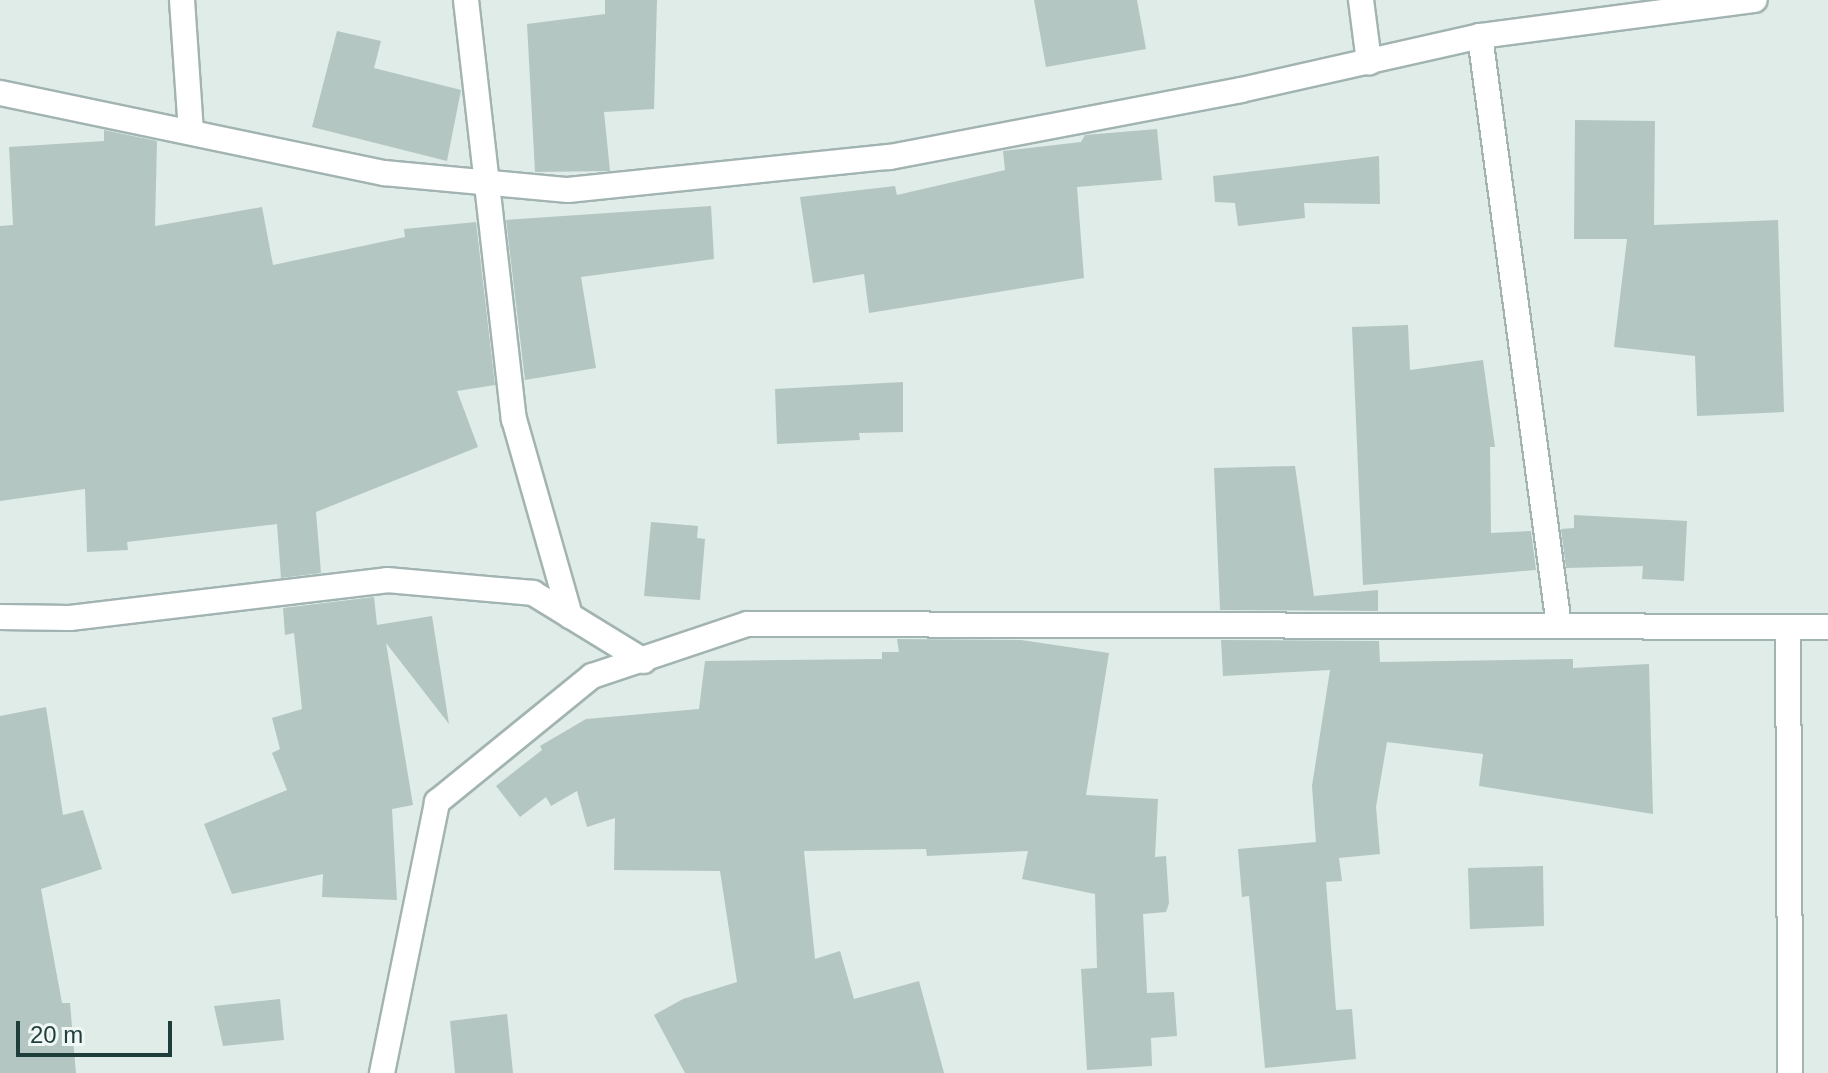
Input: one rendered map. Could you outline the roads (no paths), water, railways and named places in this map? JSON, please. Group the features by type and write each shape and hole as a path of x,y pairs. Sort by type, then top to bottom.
{"street":[{"path":"182,0 191,132"},
{"path":"466,0 514,419 570,616"},
{"path":"1361,0 1369,62"},
{"path":"0,93 384,173 568,190 890,157 1369,62 1480,36 1755,0"},
{"path":"1480,36 1559,626"},
{"path":"0,617 70,618 387,580 533,593 644,661"},
{"path":"382,1073 437,802 592,676 747,624 1828,627"},
{"path":"1788,627 1790,1073"}]}
